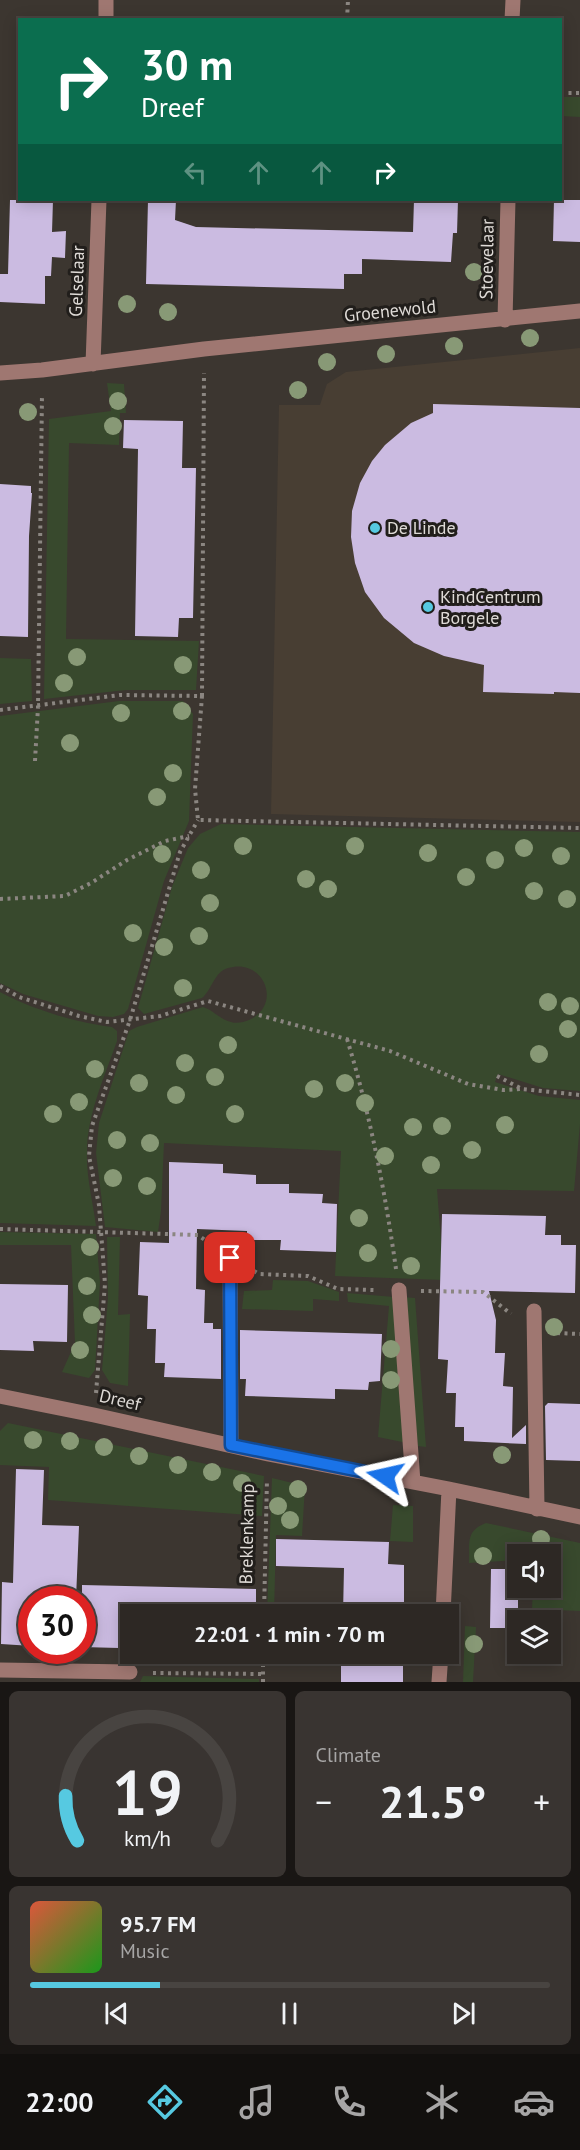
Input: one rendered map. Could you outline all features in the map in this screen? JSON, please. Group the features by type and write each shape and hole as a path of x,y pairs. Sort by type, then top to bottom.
{"street":[{"path":"106,0 106,18"},
{"path":"512,18 513,0"},
{"name":"Gelselaar","path":"93,364 99,201"},
{"name":"Stoevelaar","path":"505,320 508,201"},
{"name":"Groenewold","path":"0,373 93,364 204,349 580,311"},
{"path":"230,1258 231,1445"},
{"path":"399,1290 413,1482"},
{"path":"534,1311 537,1509"},
{"name":"Dreef","path":"0,1396 268,1454 580,1517"},
{"path":"443,1604 449,1489"},
{"path":"439,1682 440,1664"},
{"path":"0,1670 130,1672"}],"path":[{"path":"347,18 348,0"},
{"path":"562,93 580,93"},
{"path":"94,1415 105,1284 99,1205 89,1156 92,1126 130,1020 180,852 198,820 195,789 202,696 204,349"},
{"path":"35,761 38,707 42,370"},
{"path":"0,710 120,695 202,696"},
{"path":"198,820 580,828"},
{"path":"0,899 65,896 91,884 127,860 165,842 189,836"},
{"path":"0,986 20,997 79,1016 107,1022 160,1016 208,1001 390,1051 468,1084 503,1090 522,1089 580,1095"},
{"path":"347,1039 358,1074 379,1168 399,1290"},
{"path":"497,1076 522,1089"},
{"path":"0,1229 198,1235 230,1258"},
{"name":"Breklenkamp","path":"264,1604 268,1454"},
{"path":"263,1664 263,1682"},
{"path":"130,1672 263,1674"}],"shaded area":[{"name":"KindCentrum Borgele","path":"580,348 580,822 271,814 279,405 320,405 327,384 346,372"}],"green space":[{"path":"562,97 580,97 580,117 562,116"},
{"path":"107,383 124,384 126,413 120,413 119,445 69,443 66,639 199,641 196,690 126,690 44,699 49,419 111,411"},
{"path":"0,658 31,659 32,701 0,704"},
{"path":"119,701 183,701 193,714 189,821 164,881 128,1009 124,1014 113,1017 98,1016 23,994 0,983 0,716"},
{"path":"221,824 580,832 580,1091 543,1088 498,1074 495,1082 539,1096 580,1100 574,1191 437,1189 444,1280 335,1276 341,1151 164,1143 158,1232 105,1227 96,1153 99,1123 129,1031 203,1007 227,1021 240,1023 259,1013 265,1004 267,994 265,984 251,969 241,966 228,968 219,973 202,998 144,1014 138,1008 172,887 188,848 200,834"},
{"path":"0,992 54,1014 112,1027 117,1031 117,1041 98,1095 88,1138 88,1170 96,1226 0,1223"},
{"path":"0,1232 96,1234 100,1282 95,1370 89,1378 62,1372 75,1343 71,1245 0,1245"},
{"path":"107,1237 120,1237 118,1315 130,1314 128,1386 110,1383 102,1370 108,1298"},
{"path":"273,1280 308,1281 339,1292 339,1301 313,1299 313,1311 242,1309 244,1291 272,1290"},
{"path":"347,1293 394,1297 407,1443 378,1437 389,1306 348,1302"},
{"path":"402,1297 415,1298 426,1447 418,1446"},
{"path":"8,1423 264,1476 262,1516 48,1500 49,1467 0,1465 0,1431"},
{"path":"272,1478 305,1486 302,1536 276,1535 274,1604 267,1604"},
{"path":"393,1505 413,1506 413,1542 390,1541"},
{"path":"486,1523 580,1543 580,1611 532,1609 532,1598 561,1598 561,1544 507,1544 507,1561 469,1563 470,1538 479,1526"},
{"path":"465,1626 476,1627 473,1682 463,1682"},
{"path":"143,1676 259,1679 259,1682 140,1682"}],"building":[{"path":"10,200 53,201 52,232 66,231 65,258 52,257 51,276 45,276 45,304 0,302 0,274 8,274"},
{"path":"580,200 580,242 553,241 554,201"},
{"path":"148,201 176,201 175,220 196,227 413,232 414,201 458,201 457,233 453,233 451,262 362,259 362,274 344,274 344,289 146,284"},
{"path":"433,404 580,408 580,693 483,692 484,665 444,656 414,643 384,618 365,592 355,563 351,537 352,511 360,483 372,461 385,445 411,423 433,413"},
{"path":"124,420 183,421 182,468 196,468 193,618 179,618 178,637 135,636 138,449 123,448"},
{"path":"0,484 31,486 28,637 0,636"},
{"path":"169,1162 223,1164 223,1173 256,1175 256,1184 289,1184 289,1193 323,1194 322,1203 337,1204 336,1252 280,1250 281,1240 247,1240 247,1231 197,1229 196,1289 205,1290 204,1323 213,1323 213,1329 221,1329 221,1379 164,1377 165,1363 155,1363 156,1329 147,1329 148,1296 138,1295 140,1242 169,1243"},
{"path":"442,1214 546,1216 545,1235 561,1235 561,1245 576,1245 575,1293 489,1291 496,1320 495,1353 505,1353 503,1386 513,1387 512,1438 526,1425 526,1444 464,1441 464,1427 455,1427 456,1393 446,1393 448,1360 438,1359"},
{"path":"0,1284 68,1285 67,1342 33,1341 34,1351 0,1350"},
{"path":"240,1330 382,1334 380,1381 369,1382 368,1390 335,1389 335,1399 245,1396 246,1379 240,1379"},
{"path":"548,1403 580,1404 580,1461 546,1460 545,1406"},
{"path":"16,1469 44,1470 42,1525 79,1526 77,1586 18,1586 18,1645 1,1644 2,1582 13,1583"},
{"path":"276,1539 389,1542 388,1564 404,1565 404,1604 343,1604 344,1568 276,1566"},
{"path":"491,1569 507,1569 507,1598 518,1598 518,1610 507,1610 507,1628 490,1628"},
{"path":"82,1585 256,1589 256,1604 120,1604 119,1648 96,1647 96,1586"},
{"path":"341,1664 403,1664 403,1682 341,1682"}],"place":[{"name":"De Linde","path":"375,528"},
{"name":"KindCentrum Borgele","path":"428,607"}],"route":[{"path":"230,1258 231,1445 385,1476"}]}
